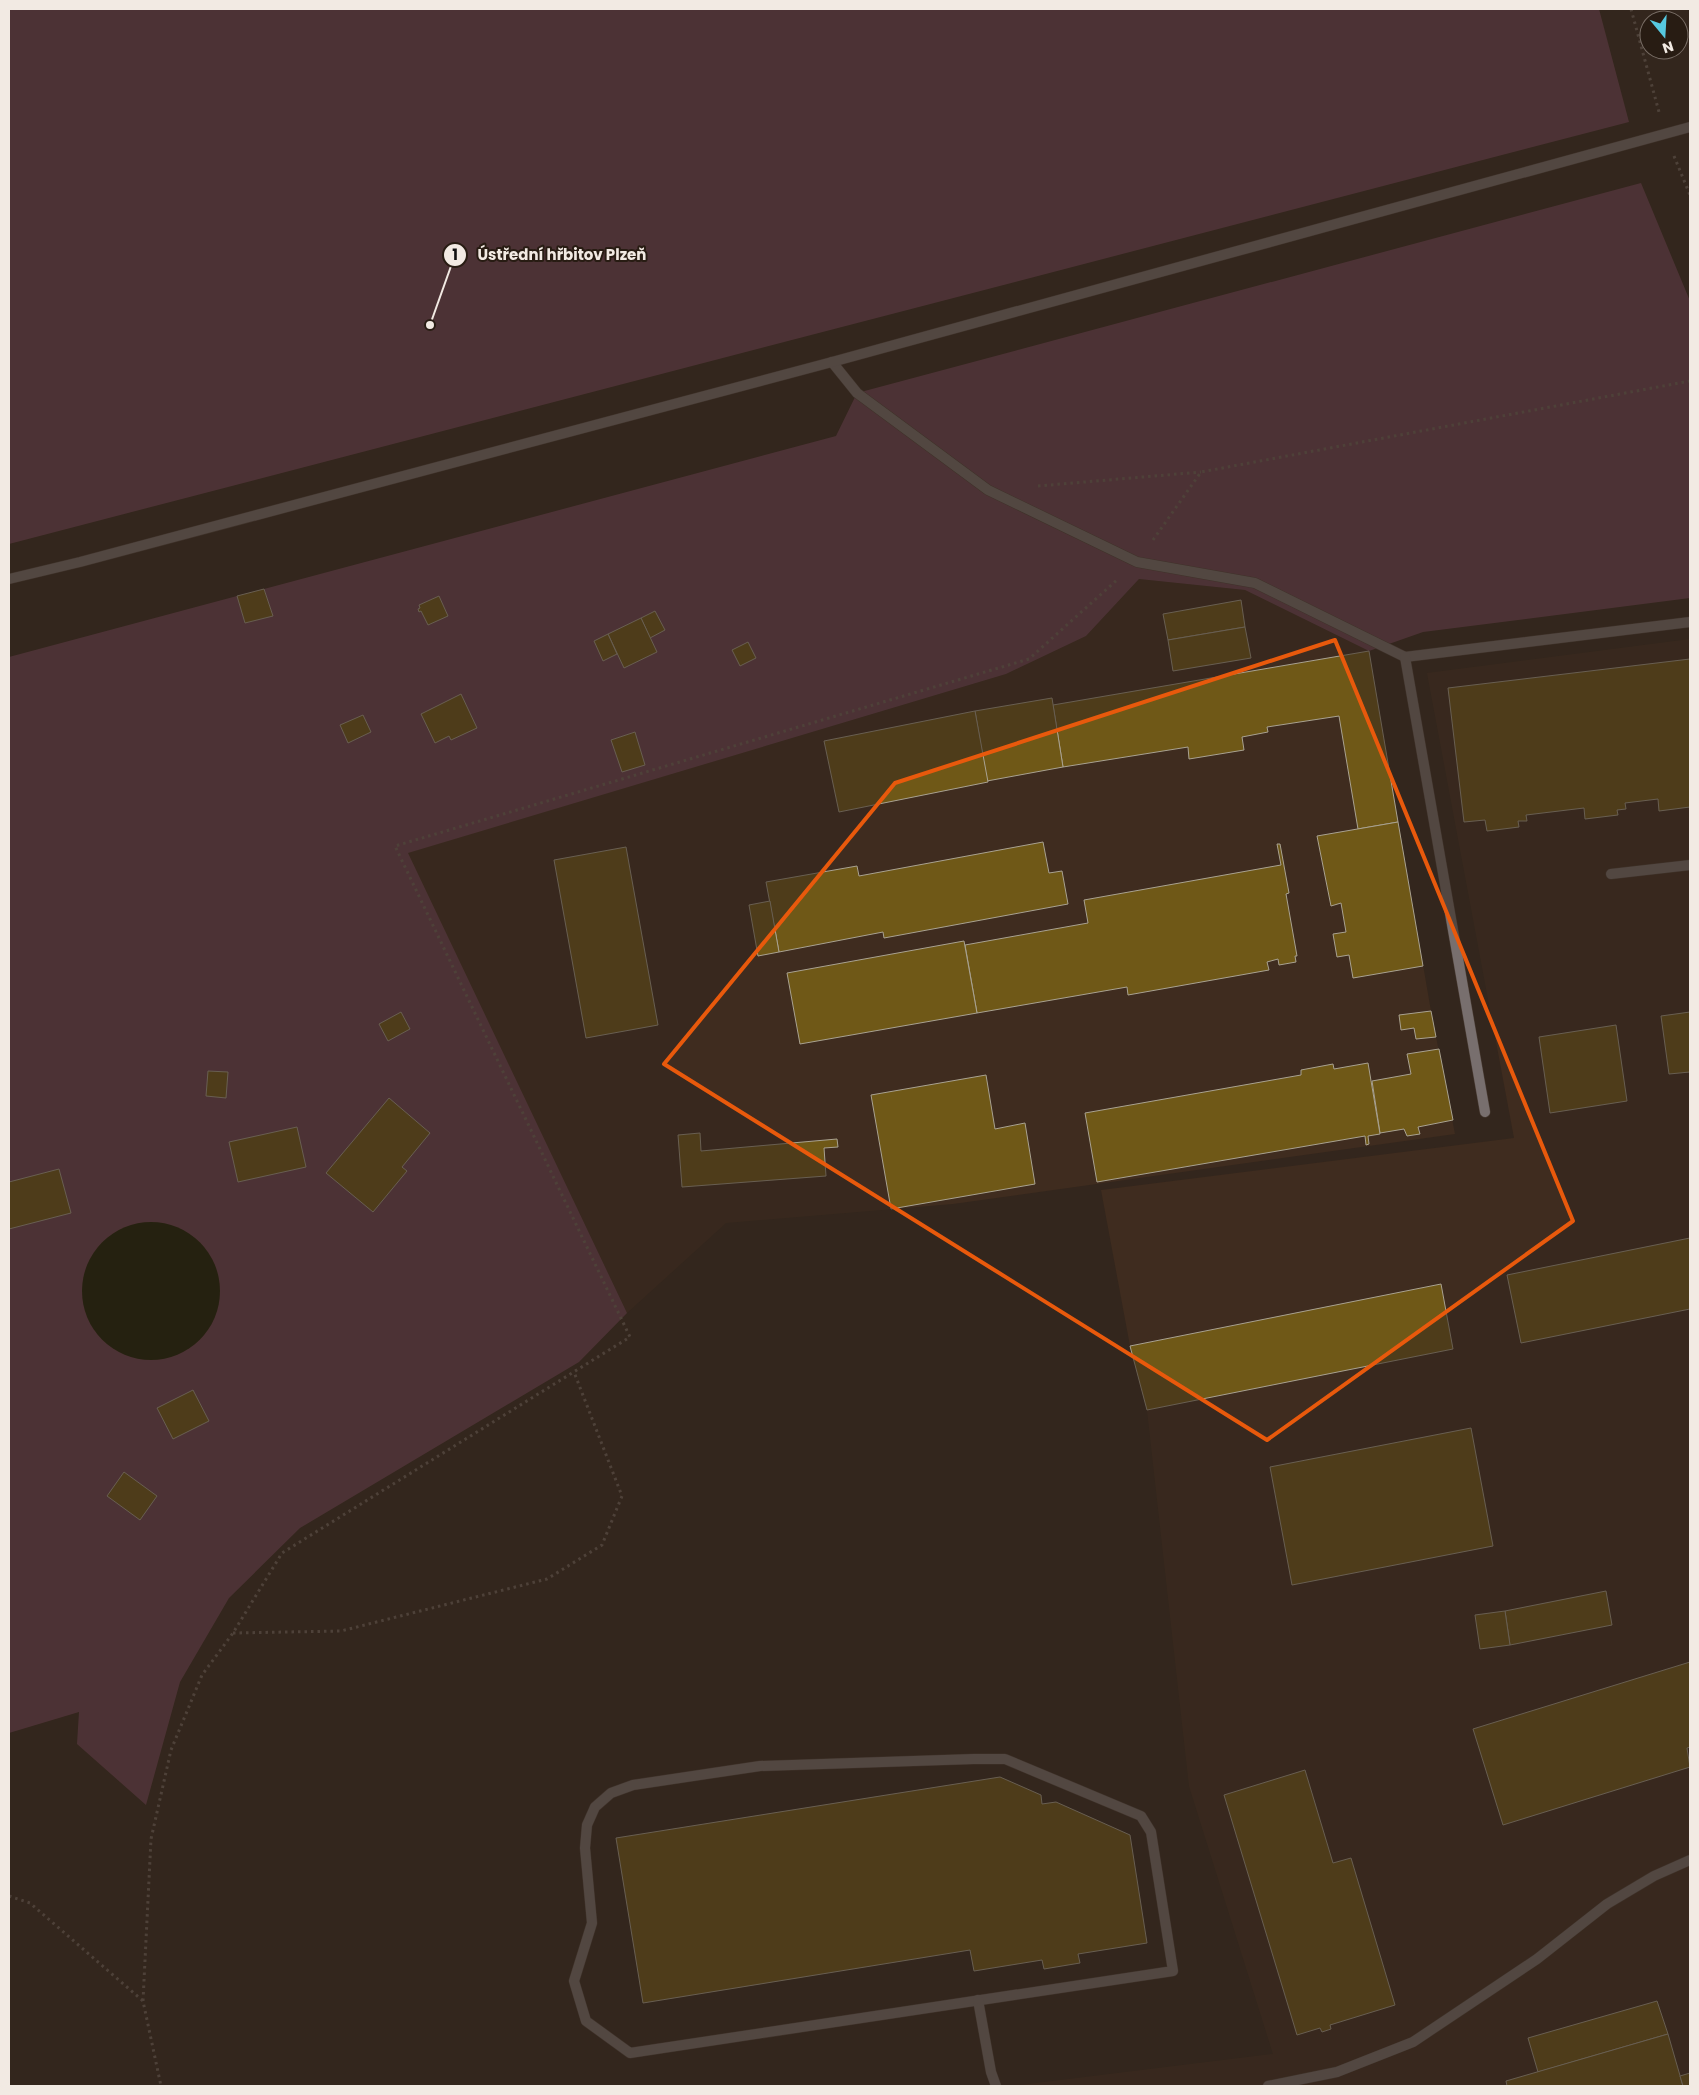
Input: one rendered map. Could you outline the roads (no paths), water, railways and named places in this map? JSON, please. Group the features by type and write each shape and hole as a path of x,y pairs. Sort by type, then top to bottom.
{"lane":[{"path":"9,579 80,562 832,362 1690,127"},
{"path":"832,362 857,393 988,490 1137,562 1255,583 1405,657 1690,622"},
{"path":"1405,657 1485,1112"},
{"path":"1611,874 1690,866"},
{"path":"1005,1760 1141,1816 1151,1832 1173,1971 978,2000 630,2053 586,2020 574,1981 592,1923 585,1848 586,1825 595,1807 611,1793 633,1785 760,1766 1005,1760"},
{"path":"1268,2086 1337,2072 1413,2042 1537,1959 1607,1904 1654,1876 1690,1860"},
{"path":"978,2000 991,2072 996,2086"}],"place":[{"name":"Ústřední hřbitov Plzeň","path":"430,325"}]}
